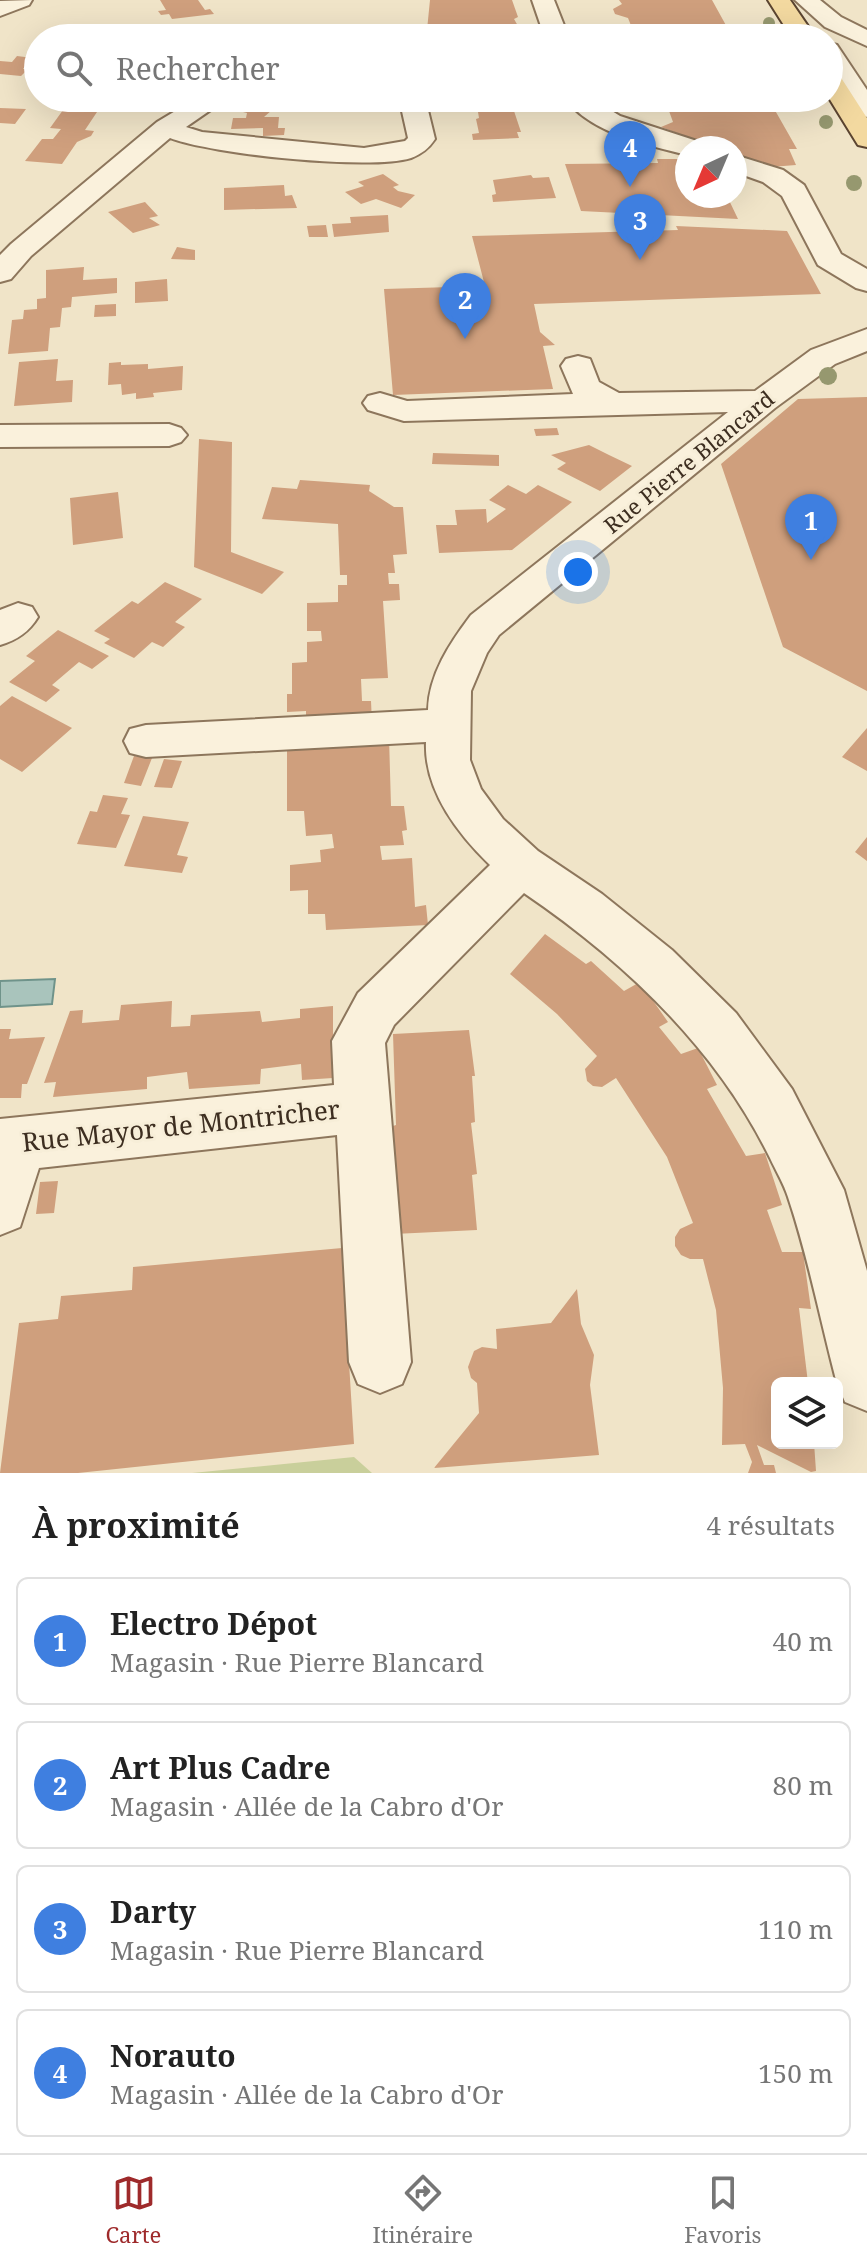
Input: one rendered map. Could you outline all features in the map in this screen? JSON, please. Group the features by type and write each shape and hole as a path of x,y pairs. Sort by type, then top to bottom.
{"main road":[{"path":"779,0 795,24"},
{"path":"843,100 867,139"}],"street":[{"path":"0,9 21,0"},
{"path":"543,0 552,24"},
{"path":"797,0 812,24"},
{"path":"806,0 837,24"},
{"path":"843,27 867,39"},
{"path":"843,72 867,109"},
{"path":"0,273 21,250 166,128 192,112"},
{"path":"166,128 198,140 383,156 414,147 422,139 415,112"},
{"path":"591,112 675,143"},
{"path":"747,168 784,183 794,191 829,259 865,280"},
{"name":"Rue Pierre Blancard","path":"867,339 823,357 763,401 485,625 468,649 450,691 448,725 448,760 461,796 486,832 521,865 585,908 654,965 717,1030 773,1107 850,1254 867,1380"},
{"path":"578,366 584,387 599,398 619,403"},
{"path":"380,403 404,411 763,401"},
{"path":"0,436 169,435"},
{"path":"146,741 448,725"},
{"path":"380,1362 358,1041 376,1009 521,865"},
{"name":"Rue Mayor de Montricher","path":"9,1144 363,1107"},
{"path":"0,1207 9,1144"}],"green space":[{"path":"354,1457 372,1473 192,1473"}],"water":[{"path":"55,979 52,1004 0,1007 0,981"}],"building":[{"path":"160,0 198,0 205,10 210,9 214,14 172,19 169,14 161,15 158,11 166,10"},
{"path":"430,0 512,0 518,17 514,19 517,24 428,24"},
{"path":"619,0 712,0 725,24 630,24 628,18 615,14 613,9 622,4"},
{"path":"17,56 24,57 24,73 21,76 0,74 0,61 12,62"},
{"path":"0,108 24,109 15,124 0,123"},
{"path":"62,112 97,112 85,130 94,131 91,136 77,142 62,164 25,161 42,139 53,139 61,129 50,128"},
{"path":"243,112 270,112 264,117 279,117 278,128 285,128 284,135 263,136 263,128 231,129 233,118 246,118 247,113"},
{"path":"478,112 514,112 521,132 517,132 519,138 473,140 472,134 479,133 476,119 479,118"},
{"path":"669,112 776,112 797,149 789,149 796,165 771,167 747,158 747,136 685,136 661,127 673,122"},
{"path":"657,159 675,159 675,208 733,208 738,219 581,211 565,164 658,163"},
{"path":"383,174 399,185 393,187 398,191 415,195 401,208 376,199 361,204 345,192 364,186 358,182"},
{"path":"531,175 533,178 549,177 556,198 493,202 492,195 496,194 493,180"},
{"path":"284,185 285,196 292,195 297,208 224,210 224,188"},
{"path":"145,202 158,216 149,218 160,225 133,233 108,212"},
{"path":"388,215 389,232 334,237 332,224 351,223 350,217"},
{"path":"326,225 328,237 309,237 307,226"},
{"path":"676,226 787,231 821,294 534,304 540,332 555,345 543,346 553,389 393,395 384,289 485,286 472,236 678,230"},
{"path":"177,247 195,250 195,260 171,259"},
{"path":"84,267 83,280 117,278 117,293 72,297 71,307 62,308 60,327 50,328 48,351 8,354 12,320 23,319 24,310 37,309 37,299 46,298 46,270"},
{"path":"167,279 168,301 135,303 135,282"},
{"path":"116,304 116,316 94,317 95,305"},
{"path":"58,359 56,381 73,380 72,402 14,406 19,362"},
{"path":"121,362 121,365 148,364 148,369 183,366 182,390 153,393 154,397 136,399 136,393 122,395 121,384 108,385 109,363"},
{"path":"867,397 867,691 783,647 721,464 798,399"},
{"path":"557,428 559,435 536,436 534,429"},
{"path":"199,439 232,442 231,552 284,572 262,594 194,567"},
{"path":"589,445 632,466 600,491 557,469 566,463 551,455"},
{"path":"433,453 499,455 499,466 432,464"},
{"path":"300,480 370,485 369,491 394,507 403,507 407,554 393,555 395,573 388,573 389,584 399,584 400,600 383,601 388,678 361,679 362,701 371,701 372,723 306,726 306,711 287,712 287,694 292,694 292,663 307,662 307,642 322,641 321,631 307,631 307,603 338,602 338,585 347,585 347,575 340,575 338,524 262,519 272,487 297,489"},
{"path":"508,485 526,494 538,485 572,502 512,550 439,553 436,525 457,525 455,510 486,509 487,523 506,509 489,500"},
{"path":"118,492 123,538 73,545 70,498"},
{"path":"165,582 202,599 175,622 185,627 163,647 152,642 134,658 104,643 110,639 94,631 132,601 138,604"},
{"path":"58,630 109,656 92,669 79,662 52,685 60,690 46,702 9,682 35,661 26,656"},
{"path":"12,696 72,728 22,772 0,759 0,706"},
{"path":"867,728 867,771 842,757"},
{"path":"389,737 391,806 404,806 407,830 402,831 404,845 380,846 382,860 412,858 415,907 426,905 428,925 326,930 325,914 308,914 308,890 290,891 290,865 321,862 320,850 334,848 332,834 306,836 304,811 287,811 287,742"},
{"path":"134,756 152,758 141,786 124,783"},
{"path":"164,759 182,761 172,788 154,787"},
{"path":"103,795 128,798 121,814 130,815 116,848 77,844 90,811 97,812"},
{"path":"143,816 189,822 177,855 188,857 182,873 124,866"},
{"path":"867,837 867,861 855,852"},
{"path":"545,934 586,964 591,961 624,991 640,982 668,1022 659,1027 681,1054 698,1048 717,1085 707,1089 746,1156 765,1153 782,1205 767,1210 782,1252 803,1252 811,1309 799,1308 807,1377 771,1377 771,1449 814,1449 816,1471 811,1472 757,1445 764,1465 774,1465 776,1473 748,1473 752,1462 745,1444 722,1445 723,1388 716,1310 703,1259 681,1255 675,1246 675,1237 680,1229 693,1223 667,1157 616,1078 602,1087 593,1086 587,1081 585,1069 597,1056 557,1014 510,974"},
{"path":"172,1001 171,1027 190,1026 191,1015 260,1011 262,1022 300,1018 300,1009 333,1006 333,1078 302,1080 301,1064 261,1069 260,1084 189,1089 187,1072 147,1077 147,1089 53,1097 56,1082 44,1083 70,1011 83,1010 82,1023 119,1020 121,1005"},
{"path":"0,1029 11,1029 9,1039 45,1037 27,1084 22,1084 21,1098 0,1098"},
{"path":"469,1030 475,1076 472,1076 475,1122 471,1123 477,1174 472,1175 477,1230 394,1234 391,1179 397,1178 393,1126 396,1125 393,1034"},
{"path":"58,1181 54,1213 36,1214 40,1182"},
{"path":"342,1248 354,1444 78,1473 0,1473 19,1323 58,1319 61,1296 132,1290 133,1267"},
{"path":"577,1289 581,1324 594,1355 590,1385 599,1455 434,1468 479,1413 477,1383 471,1378 468,1367 474,1351 482,1347 497,1349 496,1329 551,1323"}],"place":[{"name":"Norauto","path":"630,187"},
{"name":"Darty","path":"640,260"},
{"name":"Art Plus Cadre","path":"465,339"},
{"name":"Electro Dépot","path":"811,560"}]}
